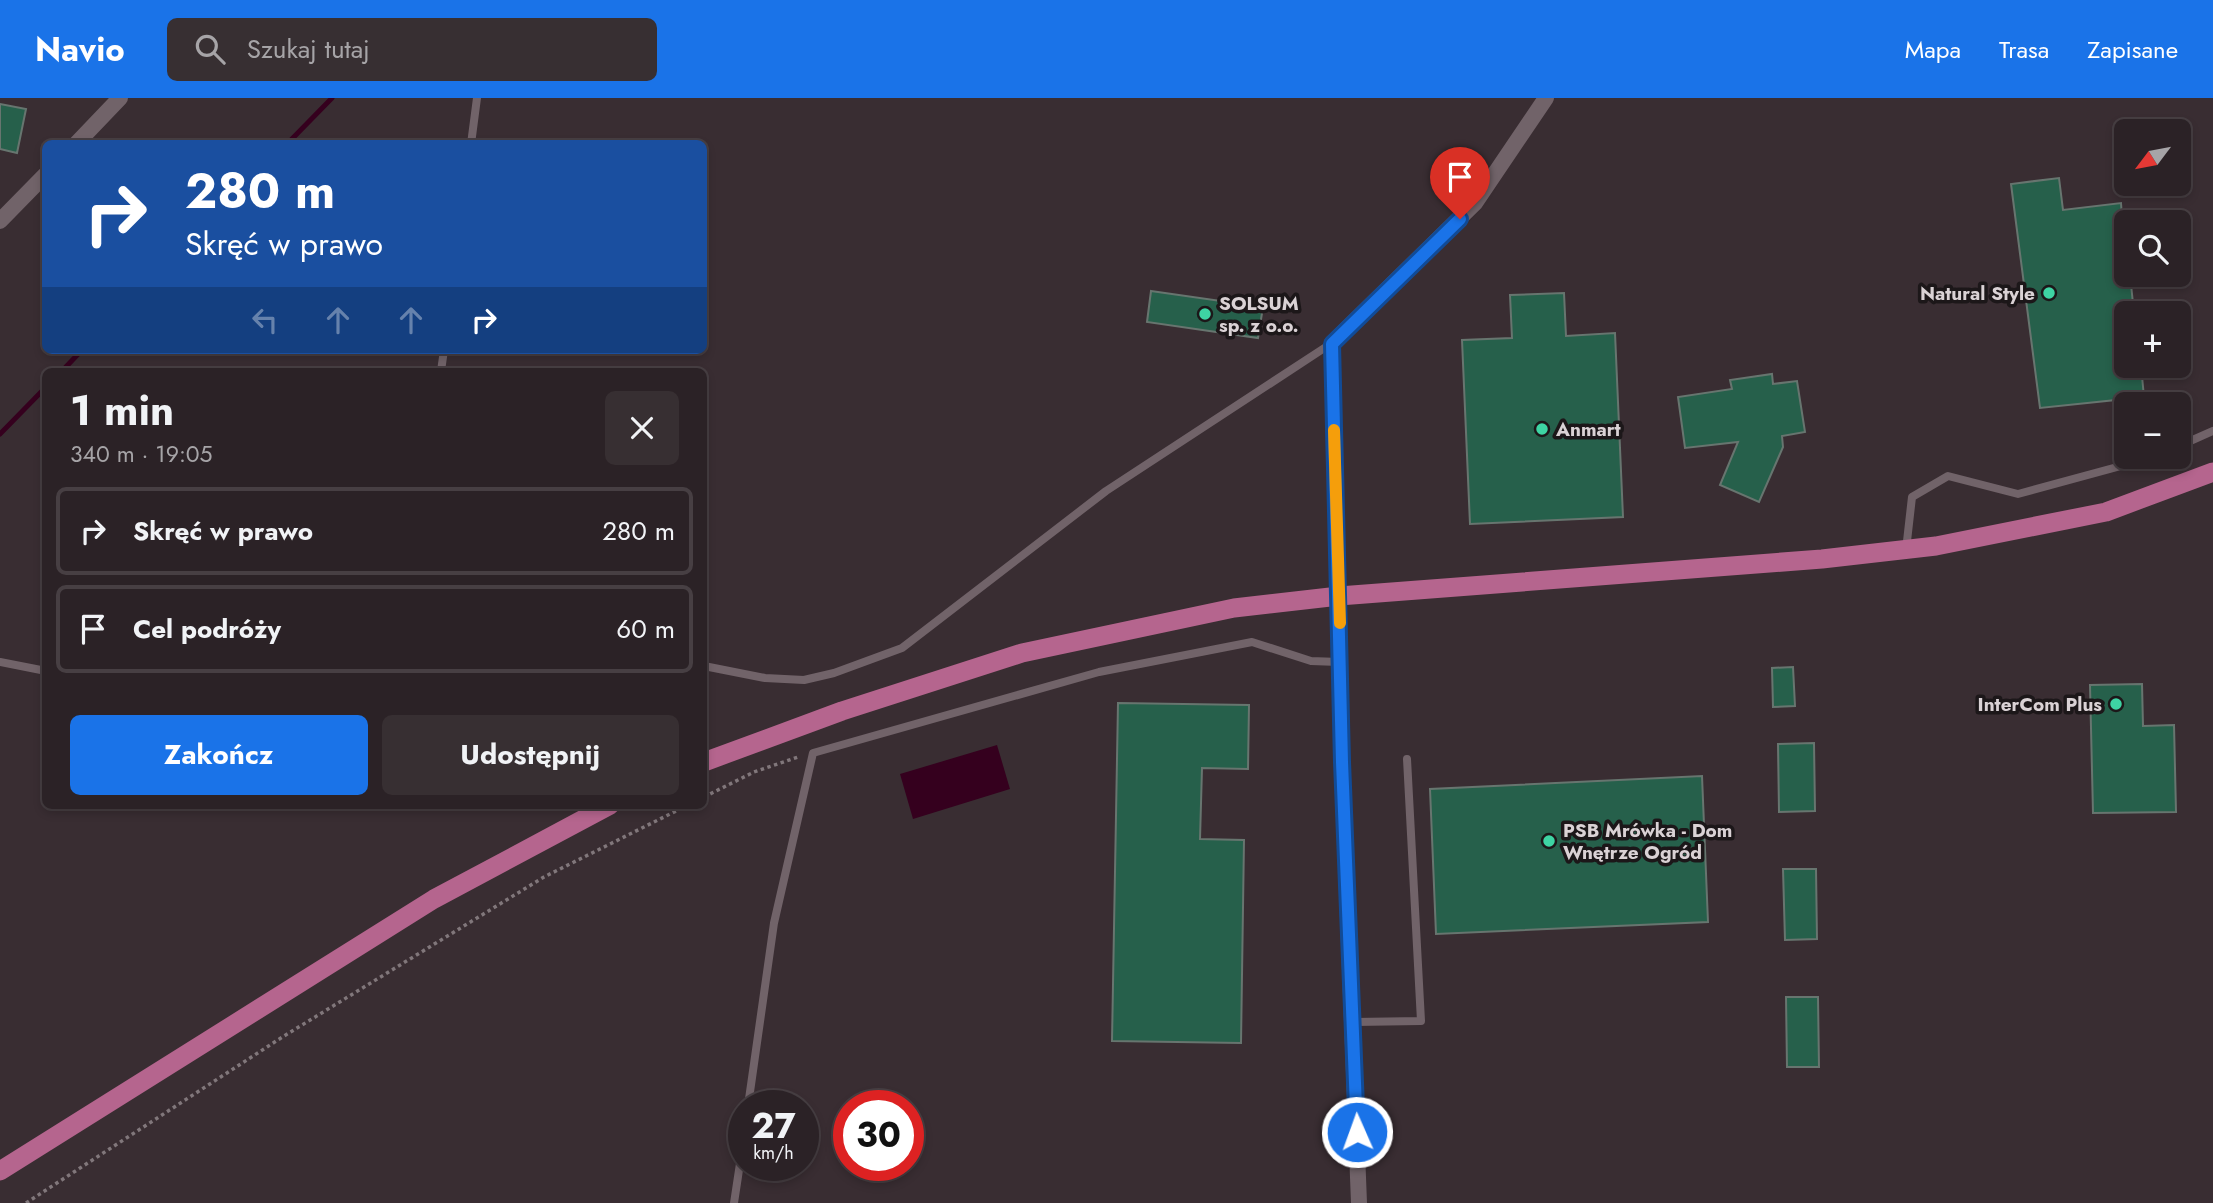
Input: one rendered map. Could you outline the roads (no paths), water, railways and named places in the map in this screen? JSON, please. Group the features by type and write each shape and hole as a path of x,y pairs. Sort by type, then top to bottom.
{"main road":[{"path":"707,761 842,711 1022,653 1234,608 1339,596 1906,550 2106,512 2213,472"},
{"path":"0,1171 435,899 603,809"}],"street":[{"path":"80,140 120,98"},
{"path":"1359,1203 1342,762 1342,662 1332,344 1475,203 1546,98"},
{"path":"0,221 42,178"}],"lane":[{"path":"472,140 477,98"},
{"path":"707,667 765,678 804,680 834,673 902,648 1106,491 1332,344"},
{"path":"2191,441 2213,431"},
{"path":"1906,550 1912,496 1948,476 2018,494 2114,468"},
{"path":"750,1090 774,923 813,752 1099,672 1252,642 1311,661 1342,662"},
{"path":"0,662 42,670"},
{"path":"1354,1022 1421,1021 1407,759"},
{"path":"734,1203 737,1181"}],"waterway":[{"path":"291,140 332,98"},
{"path":"65,368 78,354"},
{"path":"0,434 42,391"}],"place":[{"name":"Natural Style","path":"2049,293"},
{"name":"SOLSUM sp. z o.o.","path":"1205,314"},
{"name":"Anmart","path":"1542,429"},
{"name":"InterCom Plus","path":"2116,704"},
{"name":"PSB Mrówka - Dom Wnętrze Ogród","path":"1549,841"}]}
